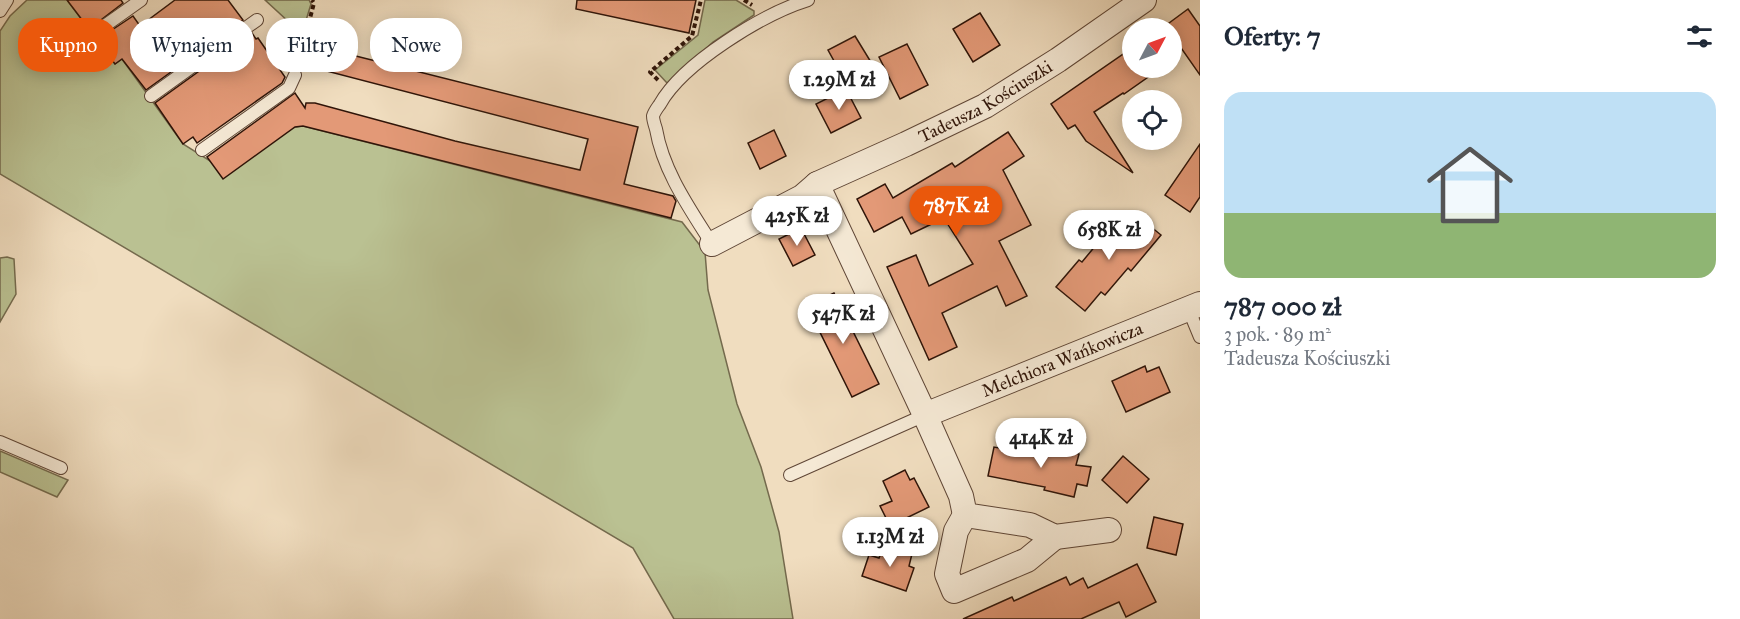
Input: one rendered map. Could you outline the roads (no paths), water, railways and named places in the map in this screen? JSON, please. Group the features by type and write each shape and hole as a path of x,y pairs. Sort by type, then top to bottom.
{"street":[{"name":"Tadeusza Kościuszki","path":"712,244 802,197 817,184 985,106 1058,60 1144,0"},
{"path":"817,184 961,496 965,515 956,531 947,574 954,591 1027,560 1054,537 1109,530"},
{"name":"Melchiora Wańkowicza","path":"925,415 1194,306"},
{"path":"965,515 1030,525 1054,537"}],"lane":[{"path":"0,11 7,0"},
{"path":"116,18 141,0"},
{"path":"712,244 678,189 657,141 653,116 668,90 688,70 734,36 766,17 808,0"},
{"path":"151,96 257,20"},
{"path":"202,150 289,88 295,75"},
{"path":"1194,306 1200,337"},
{"path":"790,475 925,415"},
{"path":"0,442 61,468"}]}
